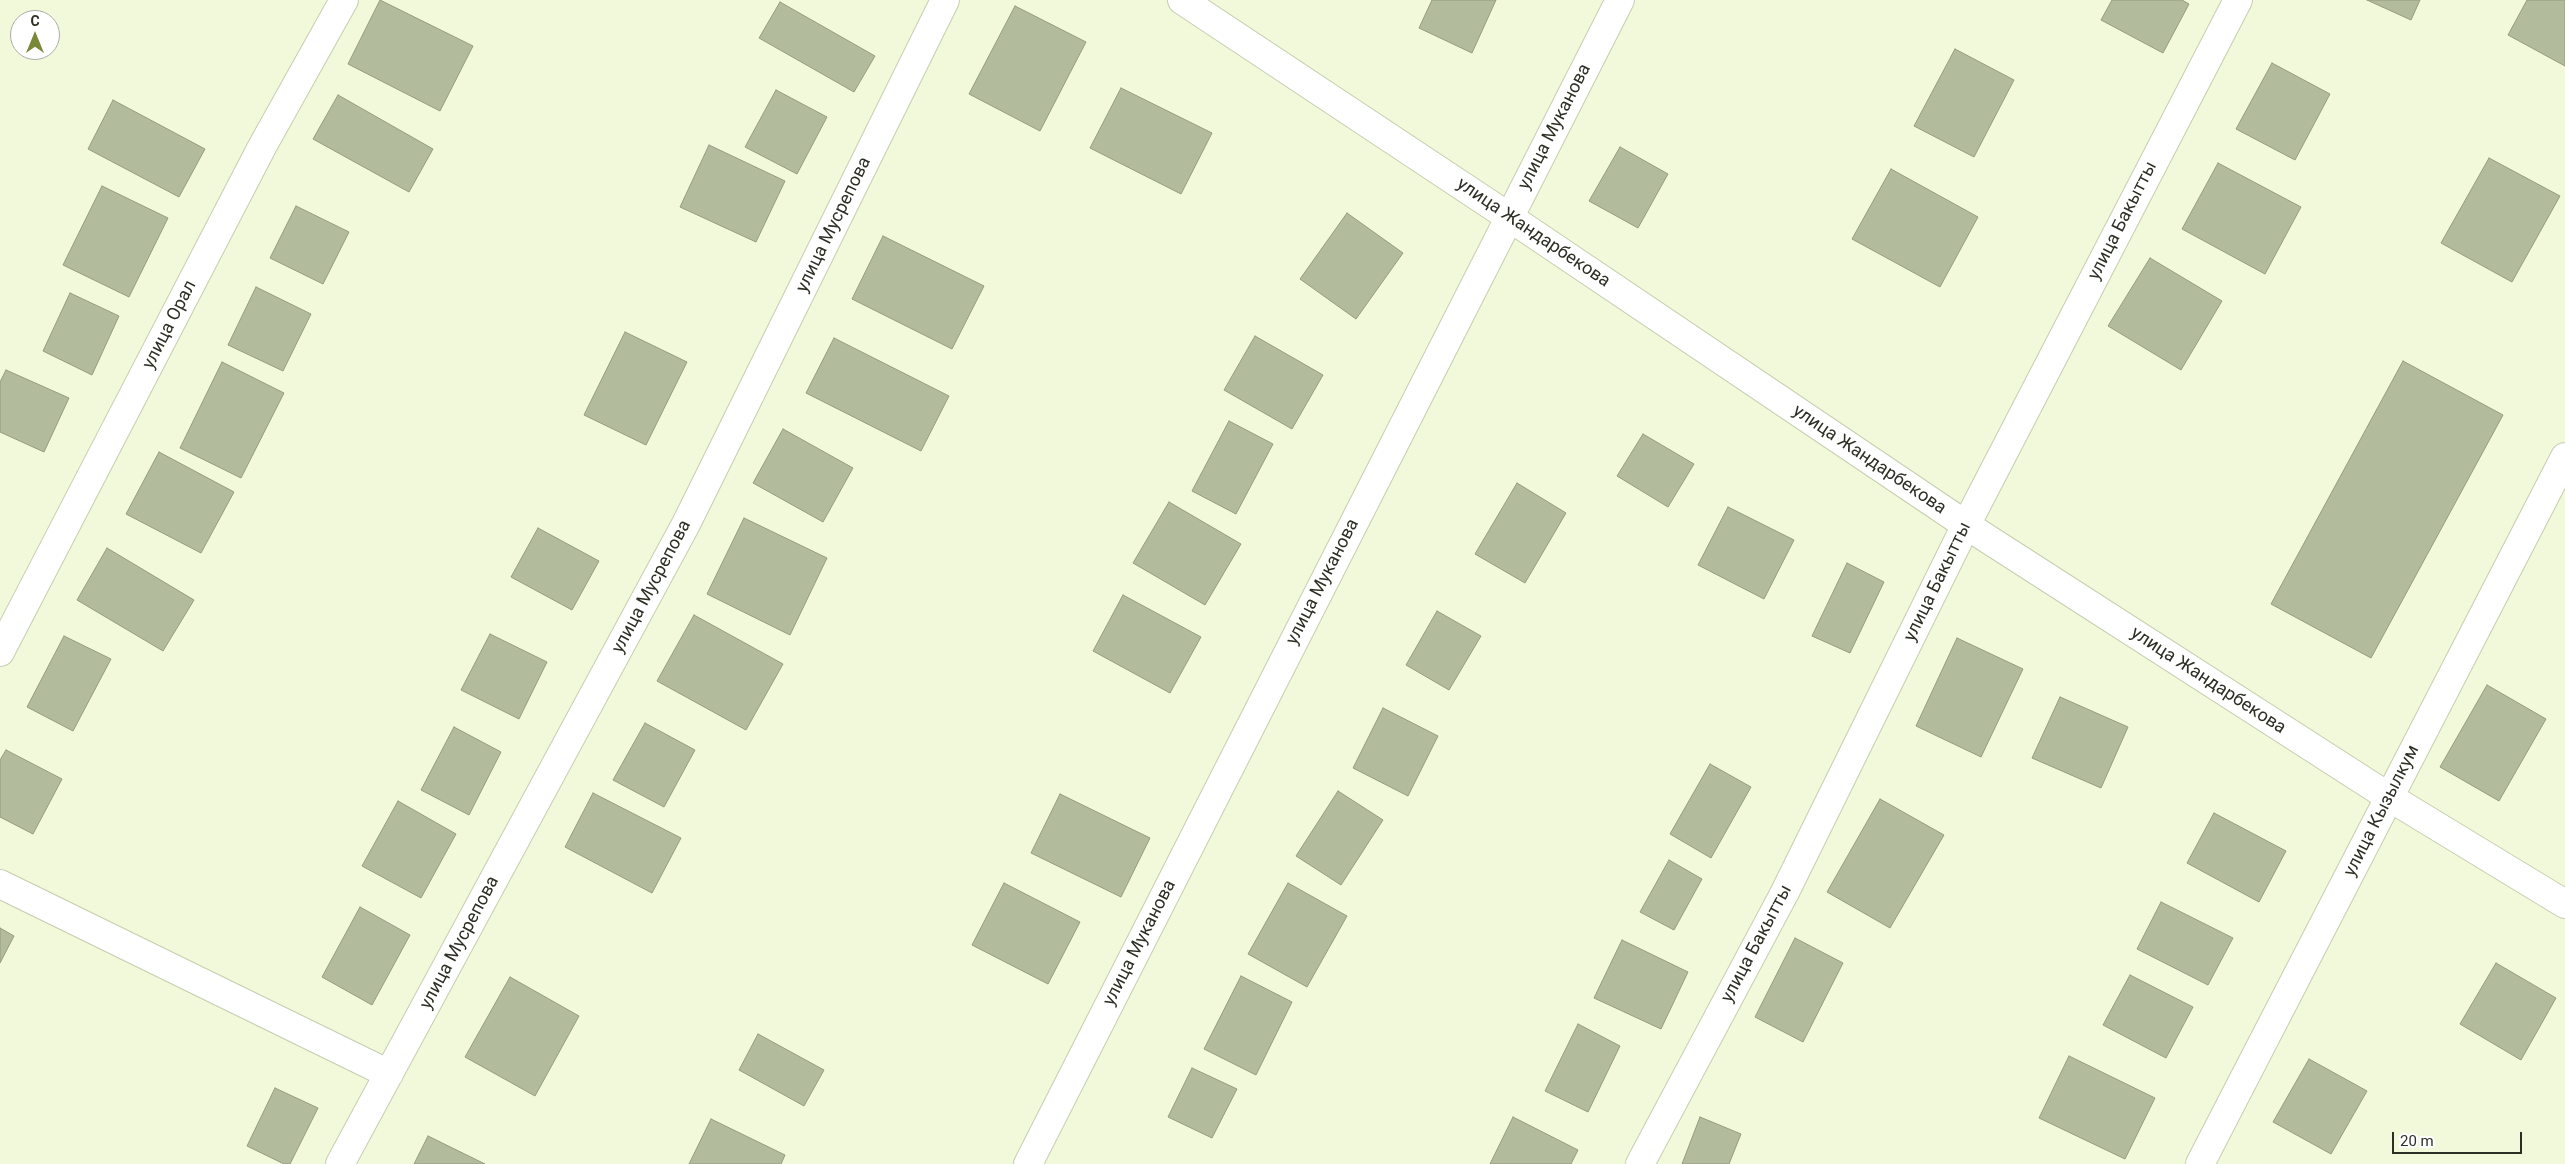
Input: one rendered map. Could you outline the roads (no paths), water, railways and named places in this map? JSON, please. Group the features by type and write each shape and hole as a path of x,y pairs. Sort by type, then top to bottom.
{"street":[{"name":"улица Орал","path":"0,652 263,145 344,0"},
{"name":"улица Мусрепова","path":"340,1164 686,524 945,0"},
{"name":"улица Жандарбекова","path":"1182,0 1509,217 1966,525 2389,797 2565,904"},
{"name":"улица Муканова","path":"1028,1164 1620,0"},
{"name":"улица Бакытты","path":"1640,1164 1785,892 1966,525 2238,0"},
{"name":"улица Кызылкум","path":"2200,1164 2565,458"},
{"path":"0,884 389,1074"}]}
